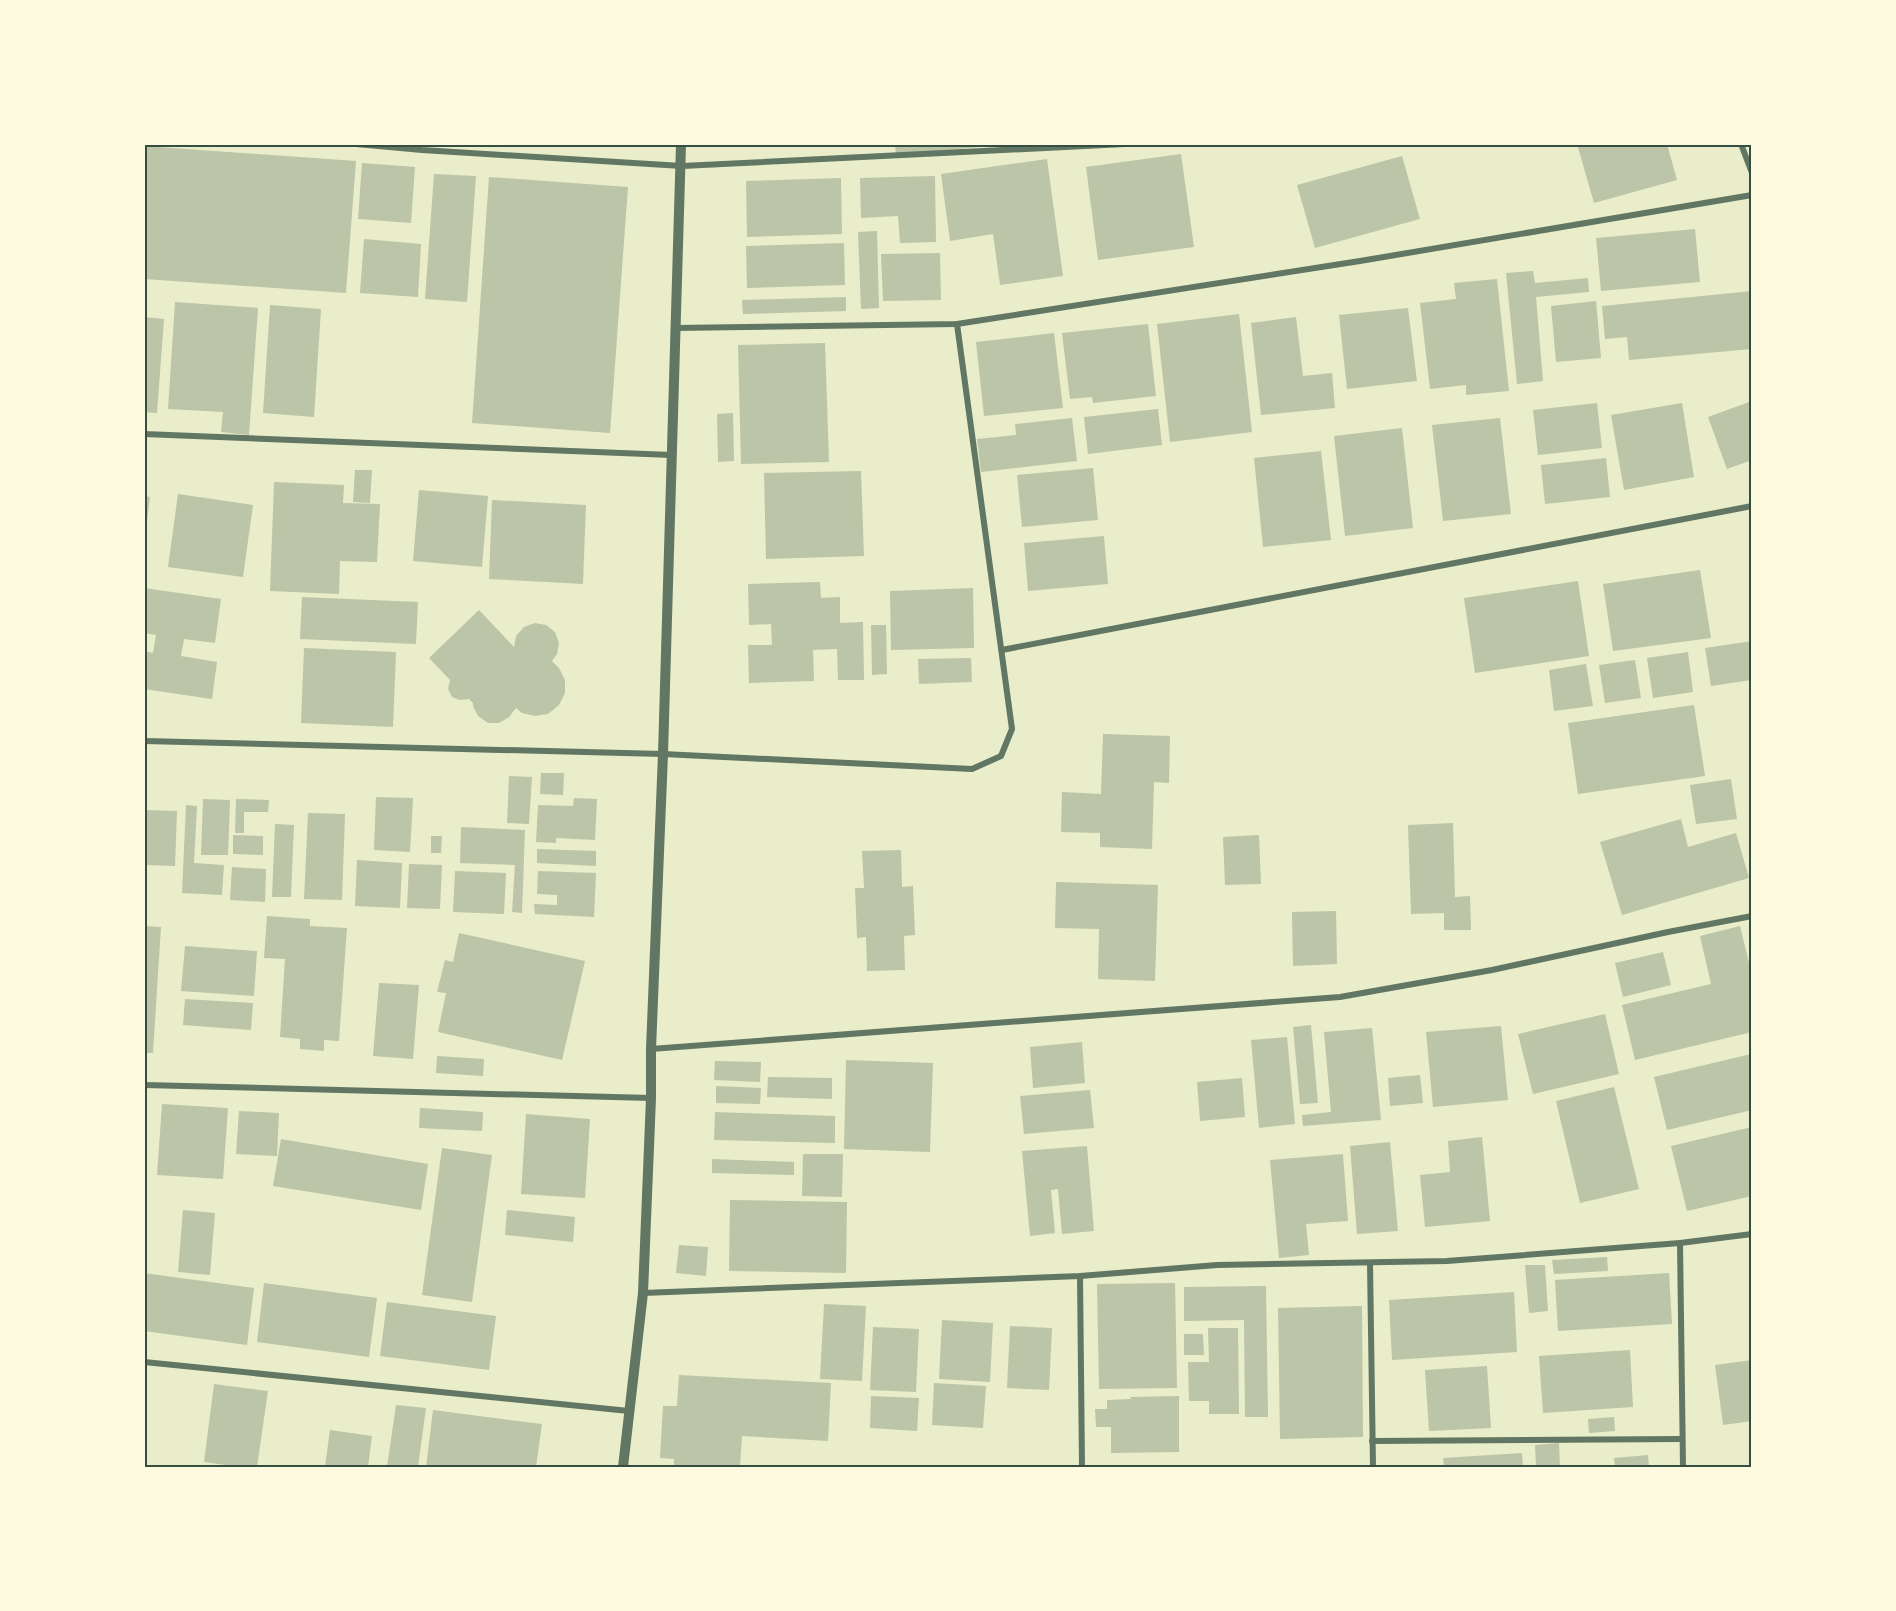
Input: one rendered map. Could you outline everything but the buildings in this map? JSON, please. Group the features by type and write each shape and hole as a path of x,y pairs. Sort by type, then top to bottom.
{"street":[{"path":"356,144 682,166 1125,144"},
{"path":"623,1467 644,1293 681,144"},
{"path":"1741,144 1752,173"},
{"path":"675,328 957,324 1360,261 1752,195"},
{"path":"144,741 663,754 972,769 1001,756 1012,729 957,324"},
{"path":"144,434 671,455"},
{"path":"1002,650 1752,506"},
{"path":"651,1049 1340,997 1492,970 1752,916"},
{"path":"144,1085 651,1098"},
{"path":"644,1293 1080,1276 1216,1265 1447,1261 1680,1243 1752,1234"},
{"path":"1680,1243 1683,1467"},
{"path":"1370,1263 1373,1467"},
{"path":"1080,1276 1082,1467"},
{"path":"144,1362 629,1411"},
{"path":"1372,1441 1682,1440"}]}
